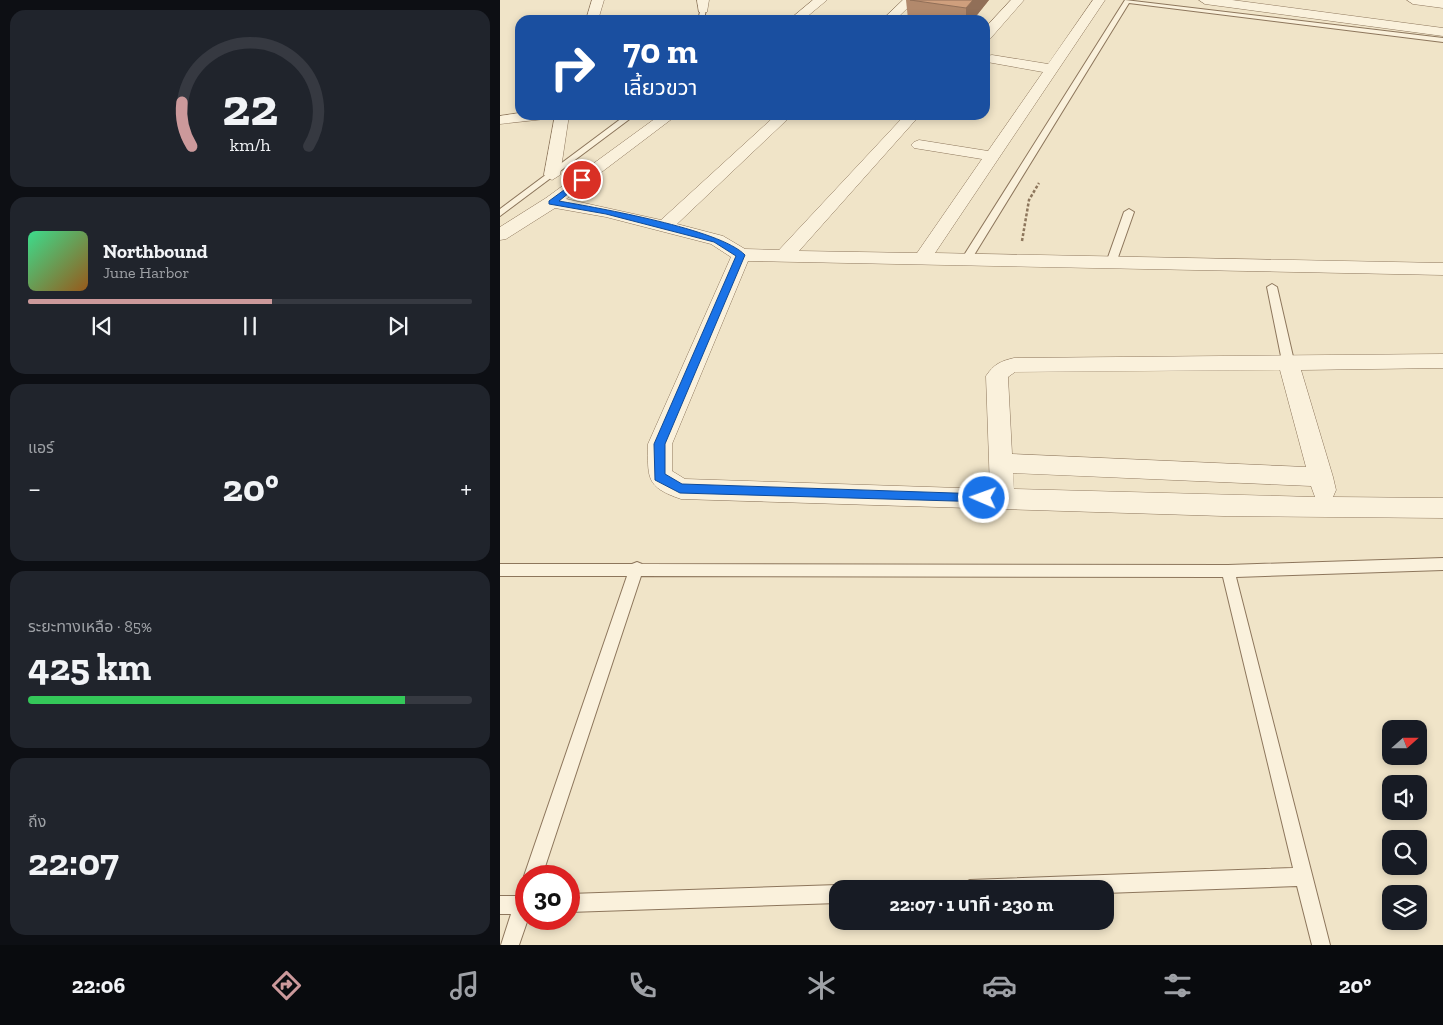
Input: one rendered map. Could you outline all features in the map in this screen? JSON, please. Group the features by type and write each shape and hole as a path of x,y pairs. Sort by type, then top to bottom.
{"street":[{"path":"594,15 598,0"},
{"path":"802,15 821,0"},
{"path":"894,15 910,0"},
{"path":"990,31 1018,0"},
{"path":"922,259 1099,0"},
{"path":"1206,0 1443,32"},
{"path":"1413,0 1443,4"},
{"path":"992,59 1052,69"},
{"path":"500,120 515,118"},
{"path":"552,175 561,120"},
{"path":"500,234 552,202 663,120"},
{"path":"664,226 780,120"},
{"path":"784,256 908,120"},
{"path":"920,145 992,156"},
{"path":"552,202 607,212 718,240 741,255 1443,269"},
{"path":"741,255 660,444 660,476 680,489 1002,499 1443,508"},
{"path":"1288,361 1329,507"},
{"path":"1002,499 997,376 1002,369 1014,365 1443,361"},
{"path":"1001,463 1321,477"}],"lane":[{"path":"966,260 1128,1 1443,40"},
{"path":"500,213 624,120"},
{"path":"1111,263 1129,212"},
{"path":"1272,287 1288,361"},
{"path":"500,570 637,568 1228,572 1443,564"},
{"path":"537,865 637,568"},
{"path":"1228,572 1321,945"},
{"path":"1114,884 1303,877"},
{"path":"580,903 829,894"},
{"path":"500,905 515,903"},
{"path":"510,945 515,930"}],"path":[{"path":"1018,261 1029,200 1039,183"}],"building":[{"path":"910,0 973,0 966,8"}],"route":[{"path":"582,180 552,202 607,212 718,240 741,255 660,444 660,476 680,489 984,498"}]}
